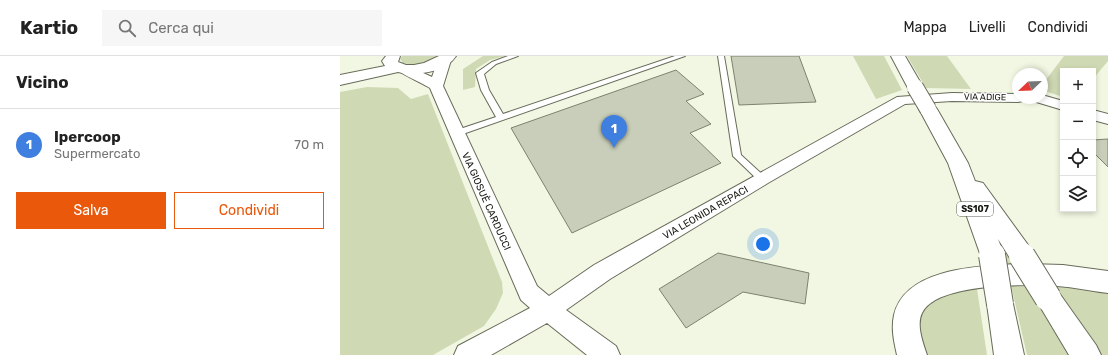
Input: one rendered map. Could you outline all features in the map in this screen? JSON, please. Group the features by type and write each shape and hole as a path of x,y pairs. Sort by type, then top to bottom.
{"main road":[{"path":"340,69 386,56"},
{"name":"SS107","path":"898,56 958,163 992,255 1009,355"},
{"path":"340,80 398,65 427,67 448,57"},
{"path":"958,163 1022,256 1086,355"},
{"path":"912,355 906,337 909,309 920,294 934,288 980,276 1058,275 1108,282"}],"street":[{"path":"398,65 436,86 448,57"},
{"name":"VIA GIOSUÈ CARDUCCI","path":"436,86 529,293 548,310 607,355"},
{"name":"VIA LEONIDA REPACI","path":"467,355 548,310 602,272 902,100 952,97"},
{"name":"VIA ADIGE","path":"952,97 1012,98"},
{"path":"1048,101 1060,105"},
{"path":"1096,116 1108,119"}],"lane":[{"path":"501,118 484,90 480,73 494,63 515,56"},
{"path":"457,133 682,56"},
{"path":"714,56 722,59 737,156 762,179"}],"green space":[{"path":"402,56 442,56 423,63 408,64 403,63 400,59"},
{"path":"483,56 505,56 490,60 476,69 475,87 463,90 463,69"},
{"path":"853,56 884,56 902,90 876,99"},
{"path":"907,56 947,56 971,89 926,88"},
{"path":"1064,56 1108,56 1108,61 1096,75 1096,68 1060,68 1060,96 1048,92 1048,77"},
{"path":"367,87 398,88 411,99 428,94 502,282 503,293 496,309 484,326 433,355 340,355 340,92"},
{"path":"1004,255 1009,255 1071,355 1027,355"},
{"path":"1053,286 1108,291 1108,355 1102,355"},
{"path":"977,289 987,355 922,355 919,345 920,308 950,293"}],"building":[{"path":"731,56 799,56 816,102 739,105"},
{"path":"676,70 704,94 686,101 711,124 690,133 721,163 572,233 511,128"},
{"path":"1108,139 1108,167 1096,155 1096,140"},
{"path":"718,253 809,273 805,304 743,292 686,328 659,289"}],"place":[{"name":"Ipercoop","path":"614,148"}]}
